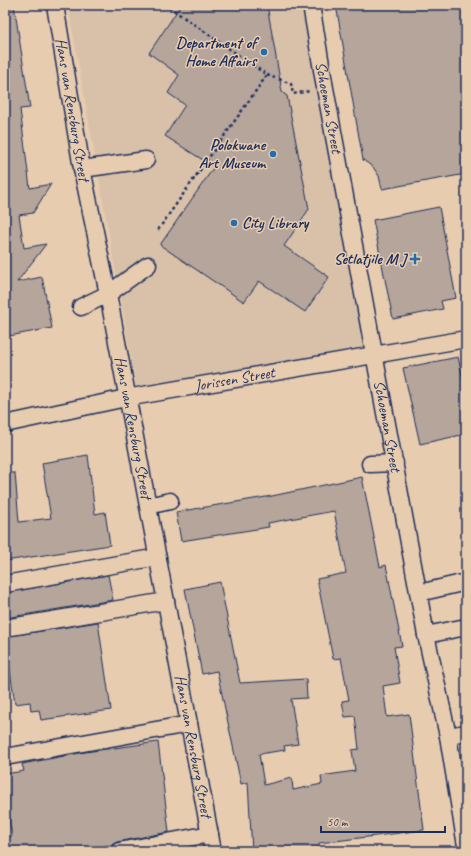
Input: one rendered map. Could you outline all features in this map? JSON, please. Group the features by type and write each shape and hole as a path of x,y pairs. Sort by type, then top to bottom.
{"street":[{"name":"Hans van Rensburg Street","path":"56,5 82,169 108,294 126,398 158,558 213,851"},
{"name":"Schoeman Street","path":"311,5 324,88 375,354 426,635 448,736 466,846"},
{"path":"82,169 146,160"},
{"path":"81,307 108,294 148,265"},
{"name":"Jorissen Street","path":"5,424 126,398 466,339"},
{"path":"370,464 395,463"},
{"path":"148,506 170,501"},
{"path":"5,584 158,558"},
{"path":"419,593 466,582"},
{"path":"5,628 166,601"},
{"path":"426,635 466,627"},
{"path":"5,757 189,724"},
{"path":"448,736 466,733"},
{"path":"119,851 210,834"}],"path":[{"path":"166,5 268,75 276,78"},
{"path":"158,230 268,75"},
{"path":"279,79 292,84 293,94"}],"shaded area":[{"path":"68,5 312,5 370,348 137,391"}],"building":[{"path":"5,5 14,5 30,108 20,109 30,188 51,184 33,213 19,215 24,248 46,244 17,282 42,277 52,328 9,336 7,328 5,329"},
{"path":"181,5 267,5 282,92 287,96 309,209 284,246 329,277 305,312 259,281 244,302 160,245 214,167 165,136 185,105 168,93 179,75 149,53"},
{"path":"336,5 466,5 466,174 382,189 379,176 373,167 363,160"},
{"name":"Setlatjile M J","path":"439,207 456,298 441,301 443,309 393,319 373,220"},
{"path":"458,357 466,392 466,434 420,444 403,368"},
{"path":"88,455 95,514 105,512 110,545 5,561 5,473 15,473 19,522 51,518 42,463"},
{"path":"362,477 380,567 386,565 402,646 394,647 400,683 383,686 387,717 409,714 424,830 319,843 319,849 303,851 252,851 248,782 241,784 217,671 202,674 185,589 220,582 240,683 306,679 307,698 291,699 298,744 284,746 285,750 259,754 264,785 292,778 293,790 322,784 321,776 355,771 352,750 359,749 355,716 345,717 342,701 349,700 341,658 333,659 317,579 346,573 334,511 268,523 269,527 181,541 176,512 272,496"},
{"path":"108,575 113,600 5,618 5,593"},
{"path":"98,622 111,710 41,720 39,710 31,711 30,702 15,704 5,637"},
{"path":"158,742 169,832 117,842 112,845 103,846 103,849 88,851 5,851 5,838 12,836 5,798 5,774 24,771 22,764 85,752"}],"place":[{"name":"Department of Home Affairs","path":"264,52"},
{"name":"Polokwane Art Museum","path":"273,154"},
{"name":"City Library","path":"234,223"},
{"name":"Setlatjile M J","path":"415,259"}]}
